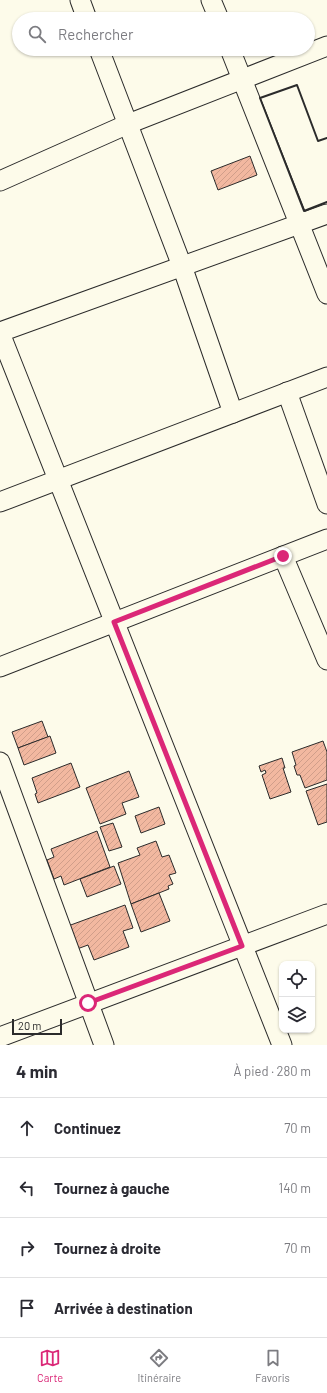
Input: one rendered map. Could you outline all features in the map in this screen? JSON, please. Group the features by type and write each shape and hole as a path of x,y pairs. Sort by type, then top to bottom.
{"street":[{"path":"80,0 84,12"},
{"path":"211,0 216,12"},
{"path":"315,51 327,46"},
{"path":"102,56 182,266 233,413"},
{"path":"233,56 327,294"},
{"path":"0,181 128,124 302,56"},
{"path":"282,1045 0,332 327,214"},
{"path":"0,502 327,377"},
{"path":"287,392 327,504"},
{"path":"0,667 327,539"},
{"path":"283,556 327,660"},
{"path":"0,762 104,1045"},
{"path":"0,1036 327,914"}],"building":[{"path":"250,156 257,175 218,190 211,171"},
{"path":"42,721 48,737 18,748 12,732"},
{"path":"50,736 56,753 24,765 18,748"},
{"path":"323,741 327,752 327,780 305,788 300,775 297,775 292,752"},
{"path":"282,758 285,768 283,768 291,792 270,799 262,775 266,773 265,770 261,772 259,766"},
{"path":"71,763 80,787 38,803 35,794 37,793 32,778"},
{"path":"129,771 139,797 122,803 126,814 100,824 86,788"},
{"path":"327,784 327,822 318,825 306,791"},
{"path":"159,807 165,824 141,833 135,816"},
{"path":"113,823 122,847 109,851 100,827"},
{"path":"97,831 110,867 64,885 61,876 54,879 47,860 54,857 51,849"},
{"path":"156,841 162,857 169,855 176,873 169,875 173,884 168,886 169,889 131,904 118,863 140,855 137,848"},
{"path":"114,866 121,884 87,897 80,879"},
{"path":"159,893 170,921 141,932 131,904"},
{"path":"125,905 133,928 123,931 129,947 94,960 88,945 77,949 68,926"}],"wall":[{"path":"327,138 318,141 297,85 260,98 304,211 327,202"}],"route":[{"path":"88,1003 242,946 114,622 283,556"}]}
